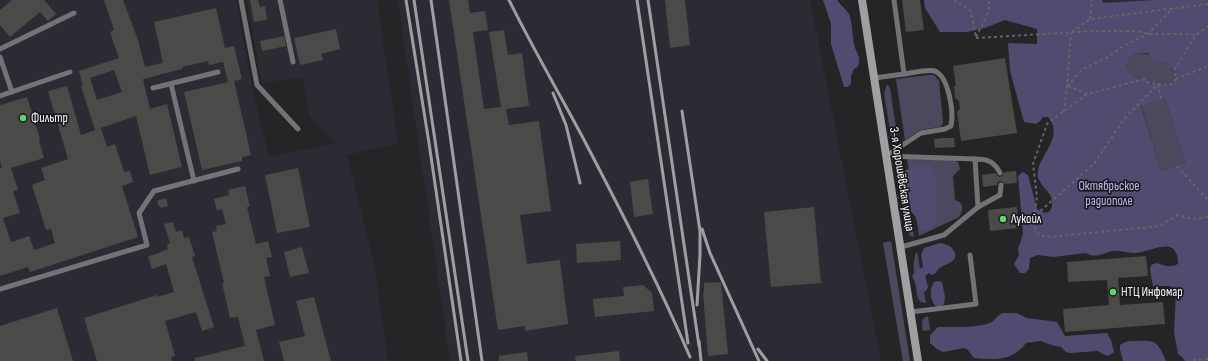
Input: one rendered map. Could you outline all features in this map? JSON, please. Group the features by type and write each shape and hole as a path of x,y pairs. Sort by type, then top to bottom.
{"street":[{"name":"3-я Хорошёвская улица","path":"862,0 918,361"}],"lane":[{"path":"241,0 257,85 298,129"},
{"path":"280,0 293,62"},
{"path":"894,0 904,74"},
{"path":"0,49 74,13"},
{"path":"0,57 12,92"},
{"path":"874,78 935,71 946,84 948,90 952,120 951,126 945,129 921,133 886,156"},
{"path":"0,96 70,72"},
{"path":"153,88 218,72"},
{"path":"171,84 194,181"},
{"path":"886,156 987,159 992,162 1000,173"},
{"path":"975,159 978,207"},
{"path":"0,289 147,244 139,213 154,191 238,169"},
{"path":"901,247 944,235 978,207 1000,195 1001,185"},
{"path":"911,312 976,304 970,255"}],"path":[{"path":"954,0 971,11 976,38"},
{"path":"976,38 989,10 989,0"},
{"path":"1090,20 1092,0"},
{"path":"1071,33 1090,20 1208,4"},
{"path":"1067,86 1083,70 1148,34 1173,8"},
{"path":"1176,79 1174,70 1196,36 1208,26"},
{"path":"976,38 1108,31 1136,31 1148,34 1180,34 1196,36"},
{"path":"1064,112 1071,33"},
{"path":"1208,66 1176,79 1170,85 1149,83 1145,79 1087,94 1048,124 1033,164 1038,197 1033,224 1039,234 1048,237 1160,226 1178,215 1193,219 1208,217"},
{"path":"1158,84 1161,99"},
{"path":"1033,224 1038,213 1094,164 1124,119 1158,84"},
{"path":"1067,86 1087,94"},
{"path":"1178,166 1208,200"},
{"path":"1193,360 1208,359"}],"shaded area":[{"path":"0,0 236,0 252,89 269,157 336,143 310,117 302,77 262,83 247,0 377,0 398,143 347,155 374,265 388,361 0,361"},
{"path":"398,0 810,0 881,361 450,361"},
{"path":"1102,0 1154,0 1102,4"},
{"path":"1138,53 1151,55 1162,59 1174,72 1176,79 1170,85 1149,83 1145,79 1132,76 1127,67 1130,57"},
{"path":"934,75 939,81 943,122 942,125 939,127 920,130 905,140 896,79"},
{"path":"887,84 890,88 898,141 891,135 884,94"},
{"path":"1165,98 1185,163 1161,171 1141,105"},
{"path":"907,159 953,160 958,162 960,169 953,176 955,200 962,204 961,214 959,217 919,236"},
{"path":"902,161 914,237 910,236 907,229 898,172 899,165"},
{"path":"891,241 910,361 903,361 883,243"},
{"path":"917,251 926,303 920,301 917,296 914,262"},
{"path":"928,316 930,330 923,331 923,320"}],"green space":[{"path":"823,0 837,0 849,14 854,44 859,61 851,76 851,84 847,87 844,87 831,44 831,24"},
{"name":"Октябрьское радиополе","path":"924,0 1102,0 1103,3 1154,0 1208,0 1208,361 1185,361 1178,354 1174,332 1176,293 1170,286 1153,286 1150,270 1151,265 1157,263 1165,266 1178,264 1177,255 1170,247 1164,246 1137,253 1113,251 1096,256 1086,253 1053,257 1038,255 1030,258 1029,269 1025,273 1020,273 1014,264 1019,255 1018,249 1023,234 1018,176 1023,172 1028,175 1037,209 1045,213 1050,211 1052,207 1051,197 1038,178 1038,170 1053,137 1054,130 1048,117 1043,117 1036,124 1024,122 1010,71 1008,43 1037,44 1037,29 1005,20 985,28 967,32 940,32 925,8","holes":["1138,53 1148,53 1155,63 1166,62 1173,70 1176,79 1170,85 1149,83 1145,79 1132,76 1127,67 1130,57","1165,98 1185,163 1161,171 1141,106"]},
{"path":"920,164 929,166 932,170 935,177 937,194 936,224 928,229 921,230 915,216 904,204 900,178 902,172"},
{"path":"940,243 948,245 954,251 954,259 941,267 936,273 932,275 929,273 925,276 928,287 926,291 919,291 912,276 917,270 923,267 921,255 924,248"},
{"path":"934,282 942,282 945,297 944,304 938,307 932,301 931,289"},
{"path":"1003,313 1016,313 1027,318 1057,322 1065,336 1107,333 1111,340 1114,352 1108,355 1104,355 1098,351 1070,353 1066,352 1061,347 1041,341 1026,343 1015,353 1003,358 982,359 974,358 967,349 964,348 943,352 930,343 930,335 938,327 984,325 992,322"},
{"path":"1130,341 1149,341 1157,344 1166,361 1123,361 1120,345"}],"building":[{"path":"12,0 44,0 56,14 48,21 40,12 10,37 0,25 0,10"},
{"path":"104,0 123,0 138,40 145,67 163,63 154,22 216,8 225,48 234,46 242,79 234,81 251,155 242,157 242,161 202,170 184,92 228,82 223,62 209,65 208,61 143,79 150,109 167,104 182,167 150,175 136,116 95,130 81,86 83,86 79,71 119,58 110,32 114,30","holes":["114,70 122,92 97,100 90,78"]},
{"path":"250,0 258,0 260,7 265,6 267,20 254,22"},
{"path":"449,0 468,0 470,13 485,11 488,30 473,32 484,109 501,107 489,32 504,30 508,55 522,53 529,106 506,109 509,125 539,121 551,211 520,215 527,264 560,260 568,324 525,331 525,326 498,330"},
{"path":"665,0 685,0 690,45 670,48"},
{"path":"902,0 920,0 924,30 906,32"},
{"path":"336,29 340,49 321,54 323,60 300,65 294,38"},
{"path":"284,36 286,46 262,51 260,41"},
{"path":"1005,58 1017,133 961,141 957,112 960,109 959,101 955,98 954,86 956,86 953,66"},
{"path":"67,86 81,135 101,128 107,147 115,144 124,172 130,171 133,182 122,186 138,237 30,272 28,267 0,276 0,168 2,168 0,161 0,105 27,97 40,139 44,158 11,168 18,190 13,191 20,213 3,218 11,242 29,236 34,250 55,243 51,229 46,230 32,185 45,180 41,168 68,159 48,91"},
{"path":"954,138 955,147 935,148 934,139"},
{"path":"298,168 310,227 277,233 265,175"},
{"path":"1016,171 1017,183 1005,184 1001,181 998,182 997,185 983,187 982,175 995,173 1000,177 1004,172"},
{"path":"648,179 653,214 634,217 630,182"},
{"path":"245,186 250,207 247,207 256,244 268,241 272,257 266,258 270,276 264,277 275,325 256,330 264,361 195,361 195,358 245,346 238,317 230,318 222,283 224,283 212,232 217,231 216,226 226,224 222,209 217,211 214,199 229,195 228,190"},
{"path":"166,198 168,206 160,208 157,201"},
{"path":"814,207 821,283 771,287 764,212"},
{"name":"Лукойл","path":"1017,207 1019,228 990,231 988,210"},
{"path":"173,222 176,232 182,230 184,238 189,237 195,256 192,257 214,327 202,331 196,312 165,321 175,356 171,357 172,361 97,361 84,318 157,295 157,297 174,292 166,264 152,269 148,257 168,249 167,244 170,243 164,224"},
{"path":"620,241 621,260 577,263 576,244"},
{"path":"302,247 309,273 290,277 284,252"},
{"name":"НТЦ Инфомар","path":"1146,256 1148,276 1118,278 1120,305 1163,302 1165,324 1065,332 1063,309 1109,305 1107,280 1068,282 1067,262"},
{"path":"721,282 728,354 708,356 703,293 704,283"},
{"path":"643,285 652,293 654,311 595,317 593,299 624,296 623,287"},
{"path":"314,297 331,361 284,361 279,342 305,336 296,301"},
{"path":"57,308 73,361 0,361 0,326"},
{"path":"619,351 620,361 576,361 575,356"},
{"path":"527,352 528,361 499,361 499,356"}],"railway":[{"path":"406,0 461,361"},
{"path":"414,0 468,361"},
{"path":"431,0 482,361"},
{"path":"509,0 582,136 652,273 690,357"},
{"path":"637,0 688,343"},
{"path":"648,0 699,346"},
{"path":"553,93 566,125 580,183"},
{"path":"682,111 700,231 697,305"},
{"path":"702,229 710,253 759,361"},
{"path":"699,341 701,361"},
{"path":"758,349 767,361"}],"place":[{"name":"Фильтр","path":"23,118"},
{"name":"Лукойл","path":"1003,219"},
{"name":"НТЦ Инфомар","path":"1113,292"}]}
